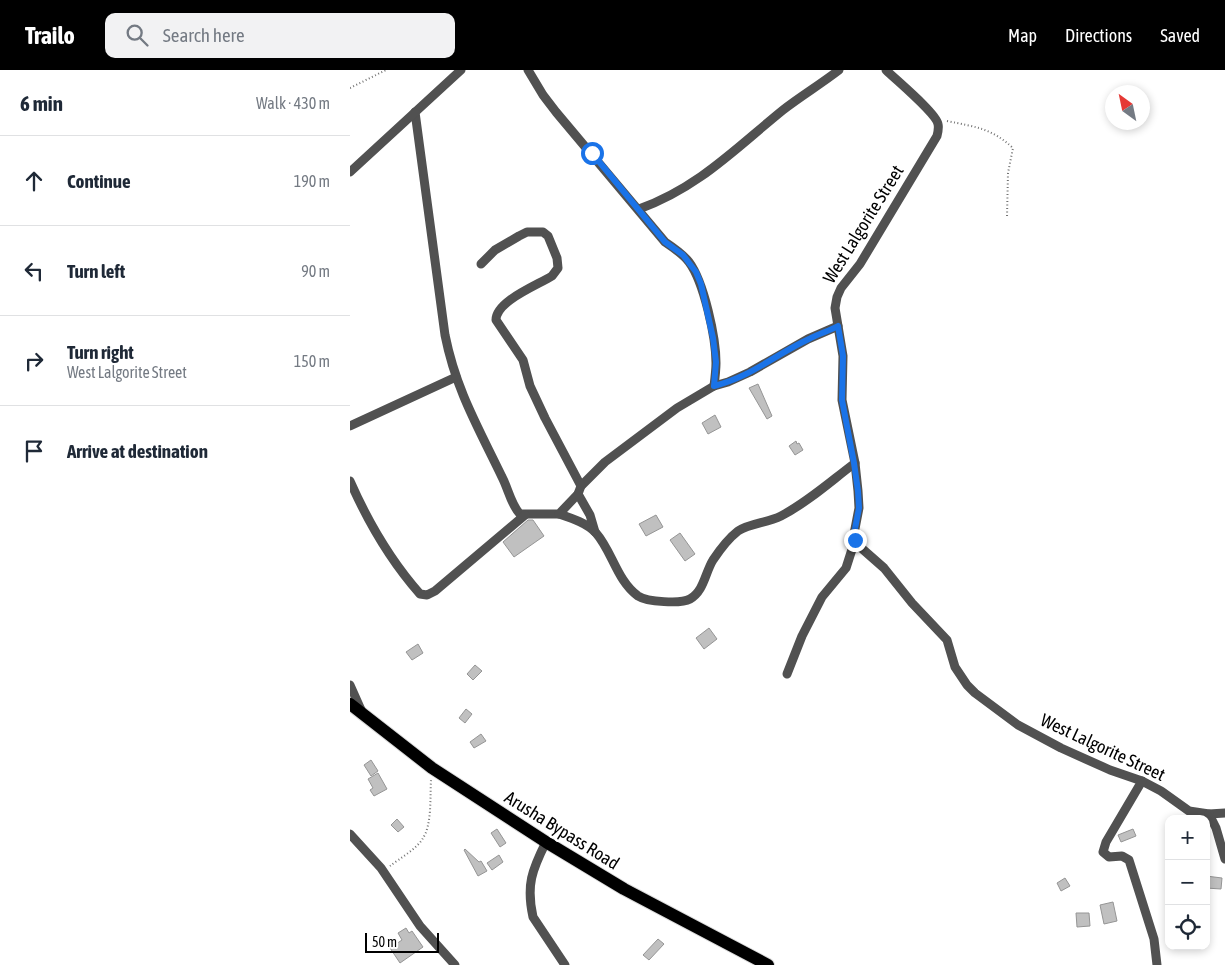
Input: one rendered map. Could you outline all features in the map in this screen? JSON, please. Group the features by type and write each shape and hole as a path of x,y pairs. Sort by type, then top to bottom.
{"main road":[{"name":"Arusha Bypass Road","path":"350,704 432,768 546,842 624,890 768,965"}],"street":[{"path":"350,172 461,70"},
{"path":"528,70 556,112 665,242 683,255 690,263 701,284 713,338 716,362 714,386"},
{"path":"639,209 676,194 704,176 783,111 839,70"},
{"path":"886,70 928,110 938,124"},
{"path":"415,112 445,335 451,362 472,417 520,514 559,514 577,521 596,533"},
{"name":"West Lalgorite Street","path":"938,124 937,136 860,264 837,297 835,308 843,356 842,400 854,463 859,508 854,534 855,540 859,546 884,568 912,603 947,640 954,667 975,693 1034,735 1110,770 1142,781 1161,791 1189,811 1209,814 1225,813"},
{"path":"481,264 495,250 528,232 543,232 548,236 557,258 556,271 552,276 512,298 496,316 496,320 523,360 530,386 580,490 596,533 621,575 640,597 682,602 691,598 698,591 713,561 738,532 754,524 779,517 804,502 854,463"},
{"path":"559,514 612,456 677,408 714,386 750,372 808,339 838,326"},
{"path":"350,426 456,377"},
{"path":"350,481 381,542 394,563 417,590 424,595 435,591 525,515"},
{"path":"787,674 802,636 822,597 846,568 855,540"},
{"path":"350,685 364,715"},
{"path":"1142,781 1115,827 1103,852 1109,857 1122,856 1129,860 1154,939 1157,965"},
{"path":"1209,814 1216,828 1225,859"},
{"path":"350,834 383,871 420,926 455,965"},
{"path":"546,842 530,881 531,908 533,917 564,965"}],"path":[{"path":"350,88 386,70"},
{"path":"938,124 944,120 986,129 1001,137 1013,148 1008,173 1008,217"},
{"path":"383,871 423,840 430,813 432,768"}],"building":[{"path":"758,384 772,416 767,419 749,388"},
{"path":"715,415 721,427 708,434 702,423"},
{"path":"796,441 803,450 795,455 789,446"},
{"path":"656,515 663,527 646,536 639,524"},
{"path":"528,520 533,520 544,536 514,557 503,542"},
{"path":"680,533 695,554 685,561 670,540"},
{"path":"709,628 717,639 704,649 696,638"},
{"path":"418,644 423,653 412,660 406,652"},
{"path":"475,665 482,671 473,680 467,674"},
{"path":"466,709 472,714 465,723 459,718"},
{"path":"481,734 486,741 474,748 470,742"},
{"path":"371,760 378,771 371,776 364,765"},
{"path":"378,773 387,789 374,796 370,790 373,788 368,779"},
{"path":"397,819 404,827 398,832 391,825"},
{"path":"497,829 506,843 500,847 491,833"},
{"path":"1133,829 1136,836 1121,842 1118,835"},
{"path":"465,849 479,862 481,861 487,871 478,876"},
{"path":"499,855 503,862 492,870 487,863"},
{"path":"1210,876 1222,878 1221,889 1210,888"},
{"path":"1065,878 1070,886 1061,891 1057,883"},
{"path":"1113,902 1117,921 1104,924 1100,905"},
{"path":"1076,913 1089,913 1090,926 1077,927"},
{"path":"406,928 409,933 412,931 423,947 400,963 390,948 402,940 398,933"},
{"path":"658,939 664,944 649,960 643,955"}],"route":[{"path":"592,153 665,242 683,255 696,272 701,284 713,338 716,362 714,386 750,372 808,339 838,326 843,356 842,400 858,491 859,508 854,534 855,540"}]}
